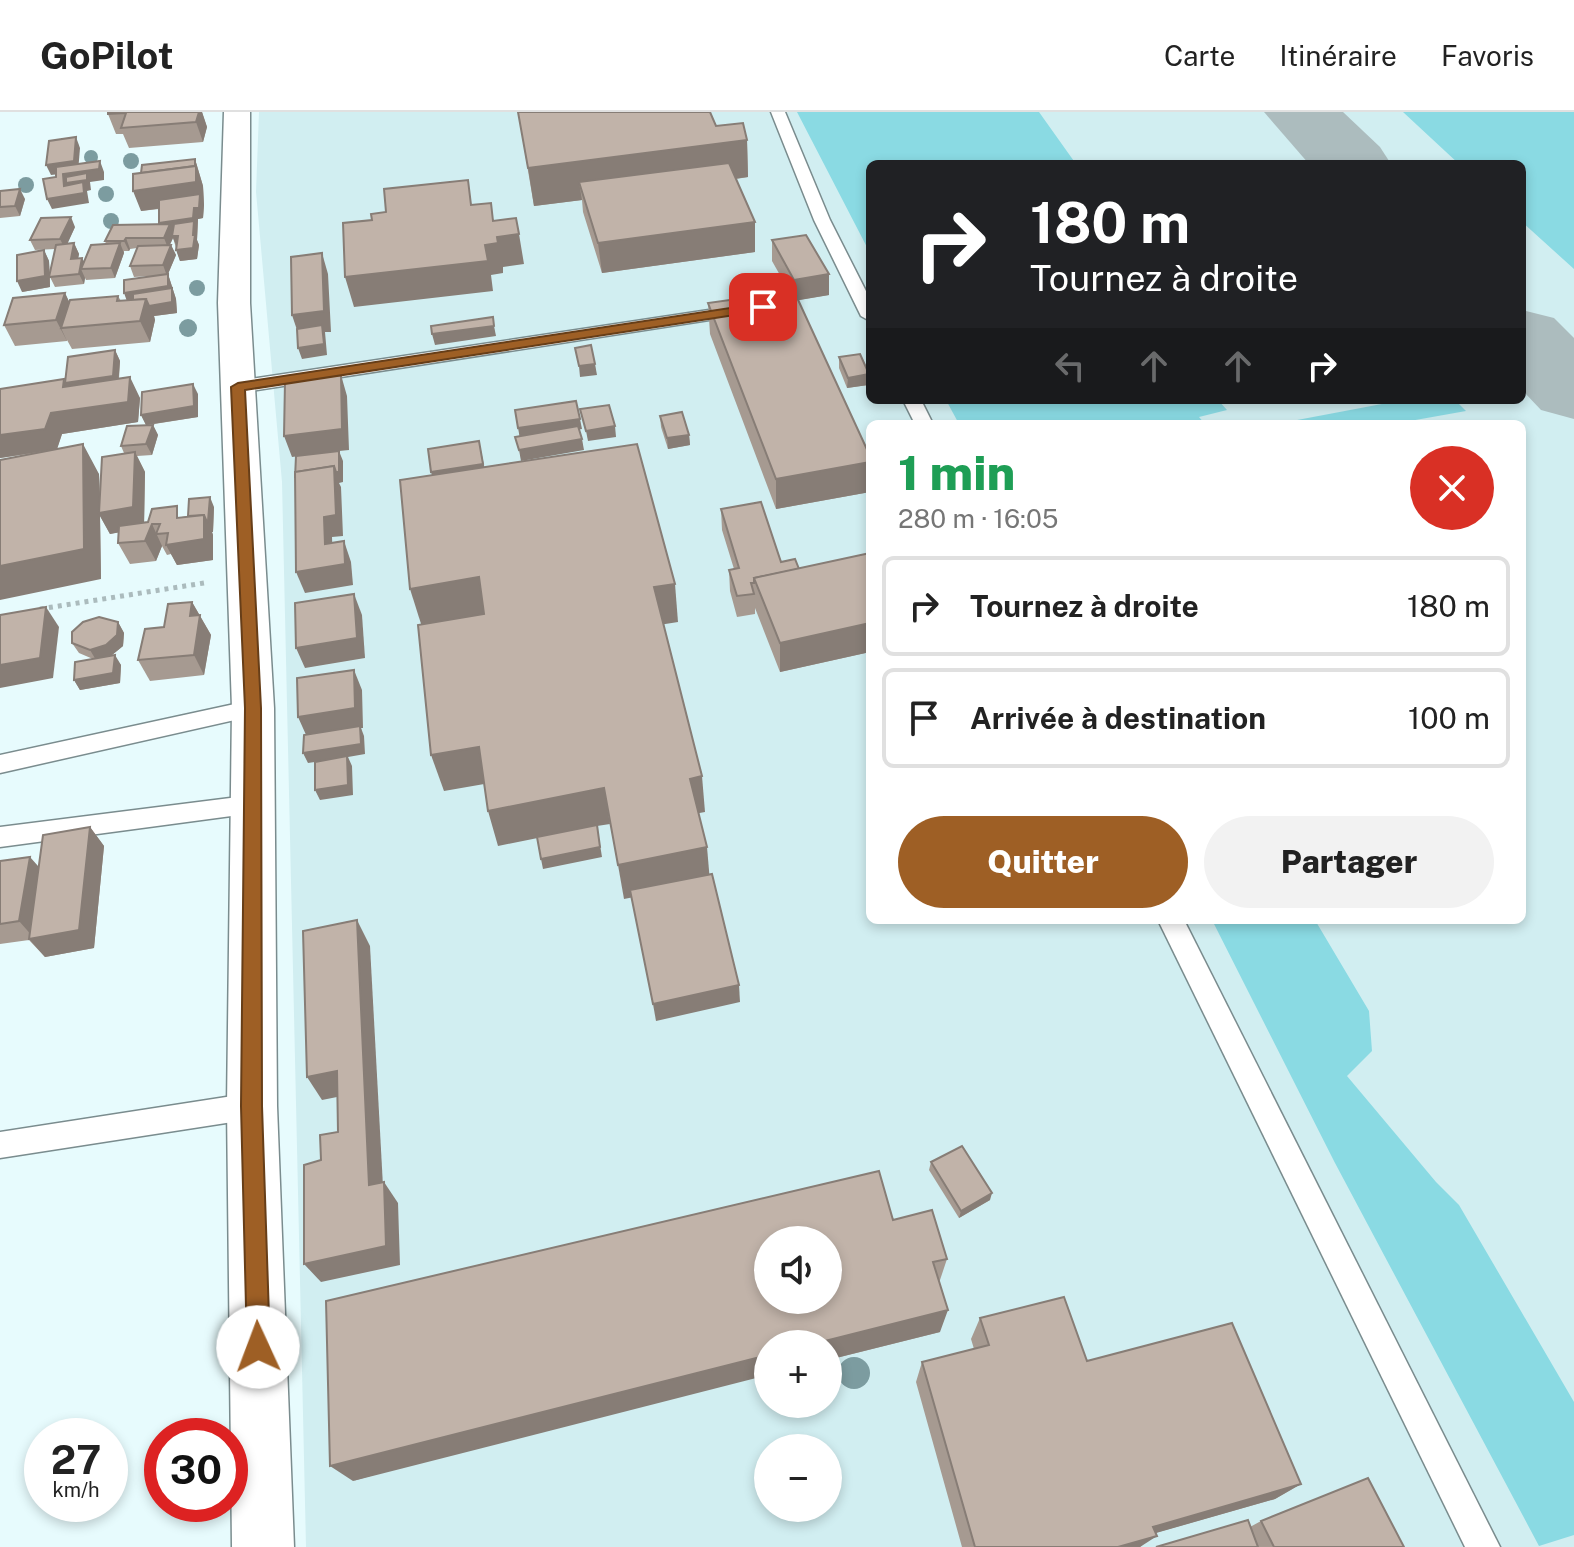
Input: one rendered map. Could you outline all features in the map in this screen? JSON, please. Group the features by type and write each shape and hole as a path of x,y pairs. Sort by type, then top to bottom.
{"street":[{"path":"237,112 234,303 253,708 252,1106 263,1547"}],"lane":[{"path":"778,112 822,220 866,308"},
{"path":"238,387 763,307"},
{"path":"0,764 253,708"},
{"path":"0,837 254,804"},
{"path":"1173,924 1483,1547"},
{"path":"0,1145 252,1106"}],"path":[{"path":"26,612 247,577"}],"shaded area":[{"path":"259,112 1574,112 1574,1547 306,1547 282,482 256,192"},
{"path":"797,112 1039,112 1073,160 866,160 866,245"},
{"path":"1403,112 1574,112 1574,269 1526,226 1526,160 1455,160"},
{"path":"948,404 1222,404 1227,410 1199,417 1202,420 957,420"},
{"path":"1382,404 1459,404 1466,411 1415,420 1297,420"},
{"path":"1214,924 1317,924 1369,1011 1372,1051 1347,1076 1459,1205 1574,1402 1574,1535 1539,1546 1335,1163"}],"building":[{"path":"108,112 199,112 196,122 121,128 126,113"},
{"path":"518,112 710,112 716,126 743,123 747,140 528,168"},
{"path":"76,137 74,161 46,165 49,141"},
{"path":"195,159 195,166 141,173 142,165"},
{"path":"100,161 99,169 63,174 64,186 83,182 84,193 47,199 43,179 56,177 56,167"},
{"path":"729,163 755,222 598,243 579,182"},
{"path":"196,166 196,182 133,191 133,174"},
{"path":"87,173 87,180 66,183 66,177"},
{"path":"468,180 471,205 491,203 493,221 516,218 519,234 497,237 498,243 485,245 488,261 345,277 343,223 372,220 371,214 386,212 384,189"},
{"path":"20,189 15,206 0,207 0,191"},
{"path":"200,194 199,208 194,208 193,218 159,223 159,200"},
{"path":"71,217 60,239 30,240 41,218"},
{"path":"194,221 193,248 176,250 178,236 172,236 174,224"},
{"path":"170,224 164,238 105,241 113,225"},
{"path":"806,235 829,274 794,280 772,240"},
{"path":"74,243 71,259 82,258 79,274 49,277 56,245"},
{"path":"120,243 111,268 81,269 91,245"},
{"path":"171,245 163,265 130,266 138,246"},
{"path":"44,250 45,276 17,281 17,255"},
{"path":"322,253 324,311 292,315 291,257"},
{"path":"168,274 168,286 124,293 124,280"},
{"path":"172,288 172,302 149,306 146,299 133,300 133,294"},
{"path":"794,291 866,447 866,463 776,479 708,303"},
{"path":"65,293 56,320 4,325 13,298"},
{"path":"118,296 117,301 146,299 140,321 61,328 70,300"},
{"path":"493,317 494,326 432,334 431,326"},
{"path":"322,325 324,344 298,348 297,329"},
{"path":"591,345 595,364 579,366 575,348"},
{"path":"115,350 113,376 65,383 68,357"},
{"path":"860,354 866,375 848,378 839,357"},
{"path":"341,375 342,429 284,436 285,382"},
{"path":"130,377 128,402 51,413 45,429 0,435 0,389 64,379 63,387"},
{"path":"193,384 194,406 141,415 142,392"},
{"path":"576,401 580,419 518,428 515,410"},
{"path":"609,405 615,426 586,431 580,409"},
{"path":"682,412 689,435 667,438 660,416"},
{"path":"153,425 146,444 121,446 127,426"},
{"path":"578,426 582,439 519,450 515,437"},
{"path":"479,441 483,464 431,472 428,449"},
{"path":"83,444 84,549 0,566 0,460"},
{"path":"637,444 675,584 654,587 702,776 690,779 707,847 618,865 604,788 488,811 479,747 431,755 418,625 484,614 479,577 410,589 400,480"},
{"path":"339,451 339,472 334,466 295,472 296,456"},
{"path":"135,452 133,507 99,513 102,457"},
{"path":"334,466 336,515 324,517 325,544 344,541 345,564 296,572 295,472"},
{"path":"210,497 207,522 204,515 188,516 189,499"},
{"path":"761,502 781,562 795,559 799,569 754,578 754,583 751,583 754,594 737,596 729,570 739,568 721,509"},
{"path":"177,506 177,518 204,515 204,539 166,545 168,533 156,534 160,524 152,524 145,541 118,543 119,526 148,522 152,509"},
{"path":"866,554 866,624 780,643 754,578"},
{"path":"354,594 357,638 296,648 295,603"},
{"path":"192,602 190,616 200,615 194,655 138,660 145,629 164,627 168,604"},
{"path":"46,607 40,658 0,665 0,615"},
{"path":"99,617 118,622 117,635 106,645 90,650 72,643 72,632 83,622"},
{"path":"115,655 113,673 74,680 75,662"},
{"path":"354,670 355,708 298,717 297,678"},
{"path":"360,726 361,744 303,753 304,735"},
{"path":"347,756 348,785 315,790 315,762"},
{"path":"597,825 600,847 541,859 537,837"},
{"path":"90,827 79,930 29,939 43,835"},
{"path":"30,857 19,921 0,924 0,861"},
{"path":"712,874 739,985 653,1004 630,890"},
{"path":"357,920 369,1185 384,1182 386,1246 304,1264 304,1165 321,1160 320,1135 338,1132 337,1071 307,1077 303,931"},
{"path":"962,1146 992,1193 961,1211 931,1162"},
{"path":"879,1171 893,1220 932,1210 947,1259 933,1262 948,1310 842,1337 842,1330 754,1330 754,1359 330,1466 326,1301"},
{"path":"1064,1297 1087,1361 1232,1323 1301,1484 1153,1527 1157,1536 1118,1547 975,1547 922,1362 989,1345 980,1318"},
{"path":"1368,1478 1404,1547 1274,1547 1261,1521"},
{"path":"1248,1520 1258,1547 1156,1547"}],"taxiway":[{"path":"1301,112 1348,160"},
{"path":"1526,341 1574,390"}],"route":[{"path":"258,1347 252,1106 253,708 238,387 763,307"}]}
